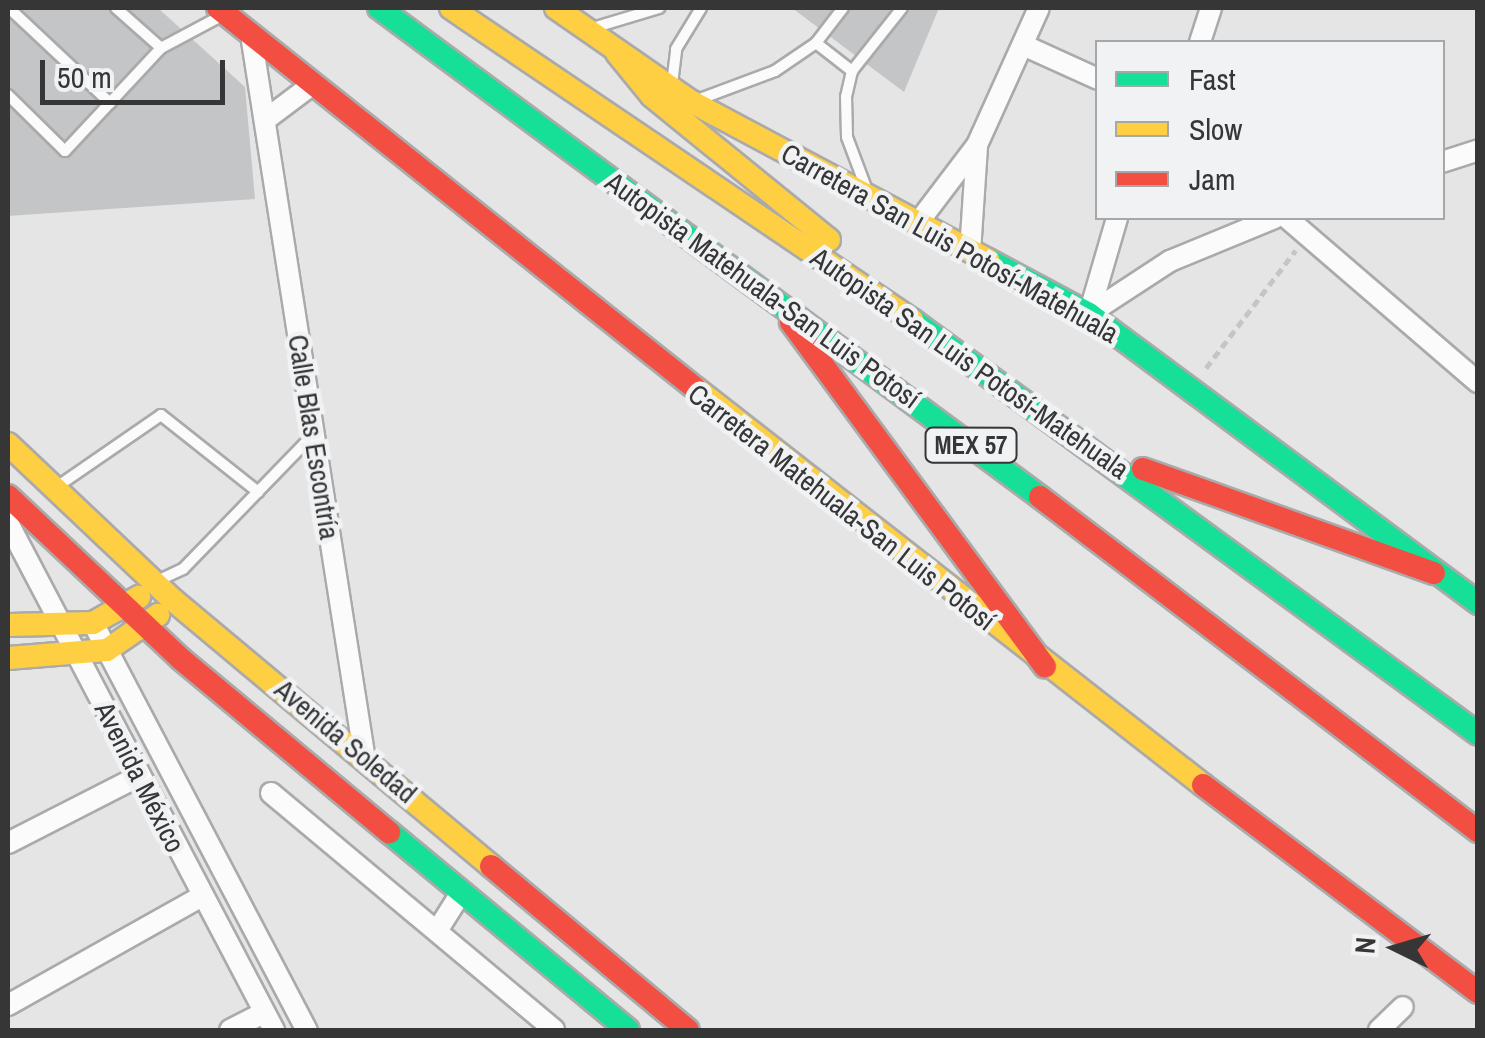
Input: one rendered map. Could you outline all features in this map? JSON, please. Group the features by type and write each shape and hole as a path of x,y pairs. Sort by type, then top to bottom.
{"main road":[{"name":"Autopista Matehuala-San Luis Potosí","path":"380,8 767,289 1478,831"},
{"name":"Autopista San Luis Potosí-Matehuala","path":"451,8 484,34 996,377 1478,734"},
{"name":"Carretera San Luis Potosí-Matehuala","path":"556,8 671,90 1089,314 1193,384 1478,603"},
{"name":"Carretera Matehuala-San Luis Potosí","path":"221,11 309,87 1045,668 1478,992"},
{"path":"617,53 652,96 996,377"},
{"path":"767,289 1045,668"},
{"name":"Avenida Soledad","path":"8,445 174,600 364,754 688,1030"},
{"path":"1110,458 1434,572"},
{"name":"Avenida Soledad","path":"8,496 146,626 628,1030"},
{"path":"8,625 93,624 127,608 154,582"},
{"path":"8,658 78,656 107,650 146,626 174,600"}],"street":[{"path":"917,224 977,145 1039,8"},
{"path":"1201,40 1210,8"},
{"name":"Calle Blas Escontría","path":"252,41 364,754"},
{"path":"1023,45 1095,77"},
{"path":"264,120 309,87"},
{"path":"970,252 977,145"},
{"path":"1445,161 1478,150"},
{"path":"1089,314 1116,220"},
{"path":"1089,314 1170,261 1270,220"},
{"path":"1289,220 1304,239 1477,381"},
{"name":"Avenida México","path":"8,523 269,1022"},
{"name":"Avenida México","path":"93,624 308,1030"},
{"path":"8,843 138,776"},
{"path":"271,793 554,1030"},
{"path":"437,931 461,892"},
{"path":"8,1005 202,896"},
{"path":"1379,1030 1403,1006"},
{"path":"230,1030 269,1022"}],"lane":[{"path":"9,8 110,103"},
{"path":"116,8 161,48"},
{"path":"578,24 610,26 659,8"},
{"path":"671,90 676,49 701,8"},
{"path":"692,102 775,71 816,44 843,8"},
{"path":"870,200 847,137 852,71 902,8"},
{"path":"8,95 65,151 161,48 221,11"},
{"path":"816,44 852,71"},
{"path":"54,489 161,416 258,492"},
{"path":"154,582 183,569 314,435"},
{"path":"174,600 183,569"}],"path":[{"path":"1193,384 1304,239"}],"building":[{"path":"8,8 158,8 245,87 255,199 8,216"},
{"path":"792,8 939,8 904,92"}],"traffic: fast":[{"path":"379,8 1040,497"},
{"path":"988,260 1089,314 1478,603"},
{"path":"912,320 1478,734"},
{"path":"389,832 628,1030"}],"traffic: slow":[{"path":"451,8 912,320"},
{"path":"556,8 692,102 988,260"},
{"path":"617,53 652,96 829,240"},
{"path":"695,388 1203,785"},
{"path":"8,444 173,600 491,866"},
{"path":"8,625 93,623 139,597"},
{"path":"8,658 107,650 158,615"}],"traffic: jam":[{"path":"218,8 695,388"},
{"path":"791,322 1045,667"},
{"path":"1143,469 1434,573"},
{"path":"8,496 181,659 389,832"},
{"path":"1040,497 1478,831"},
{"path":"1203,785 1478,992"},
{"path":"491,866 688,1030"}]}
